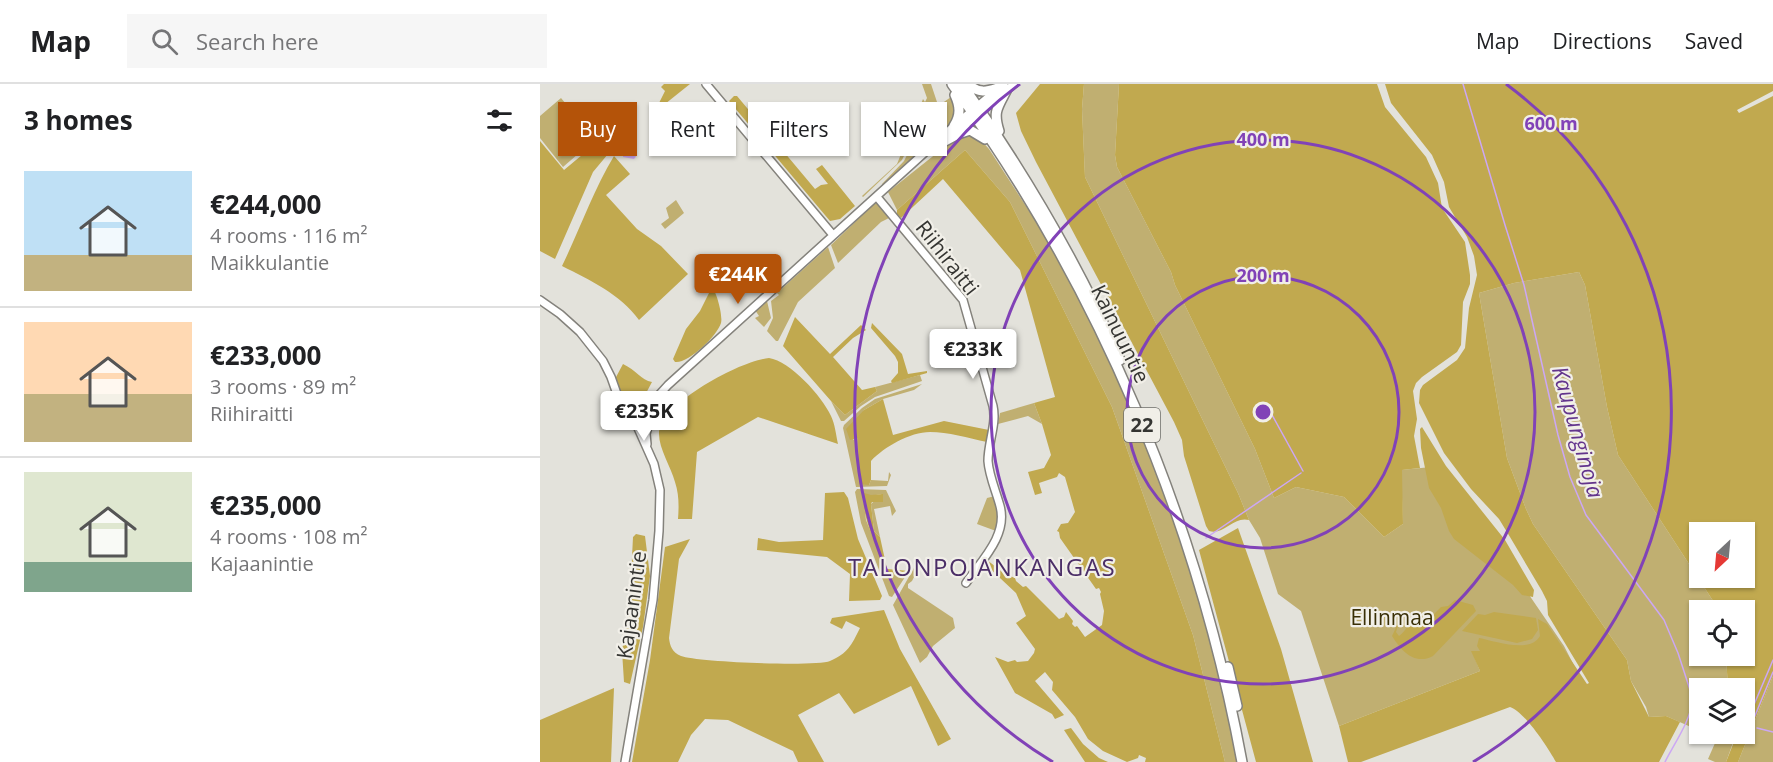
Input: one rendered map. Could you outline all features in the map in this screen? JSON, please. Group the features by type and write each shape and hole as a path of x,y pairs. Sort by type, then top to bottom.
{"highway":[{"name":"Kainuuntie","path":"951,84 976,111"},
{"path":"951,84 960,113 954,126"},
{"name":"Kainuuntie","path":"962,84 976,111 1043,208 1114,345 1169,476 1194,549 1221,640 1248,762"},
{"path":"968,84 983,92 1004,87"},
{"path":"947,140 970,130 997,142 995,112 1004,87"},
{"name":"Kainuuntie","path":"997,142 1058,250 1108,348 1164,478 1189,551 1222,666 1242,762"}],"main road":[{"path":"706,84 833,235"},
{"path":"947,139 1004,87 1014,84"},
{"path":"947,132 976,111"},
{"path":"639,421 661,393 921,156"},
{"name":"Riihiraitti","path":"877,197 963,300 993,406 994,419 988,462 1001,507 1002,523 999,535 966,583"},
{"path":"540,300 560,314 592,345 611,377 622,408 639,421 643,430 649,424 661,393"},
{"path":"639,421 646,417 649,424"},
{"name":"Kajaanintie","path":"625,762 653,600 659,531 660,490 639,421"},
{"name":"Kajaanintie","path":"649,424 647,443 649,453"}],"green space":[{"path":"922,84 931,84 937,102 925,102 927,98"},
{"name":"Ellinmaa","path":"1084,84 1119,84 1115,155 1117,167 1171,272 1175,285 1255,449 1274,498 1296,487 1344,497 1384,537 1403,524 1401,470 1441,466 1564,646 1584,685 1472,651 1480,671 1339,726 1301,611 1278,594 1260,538 1249,520 1085,177 1082,109"},
{"path":"951,97 955,101 954,121 947,127 947,102 944,102"},
{"path":"561,98 564,102 558,102 558,156 576,156 563,167 540,138 540,116"},
{"path":"965,133 978,137 989,149 1055,251 1106,350 1134,414 1185,553 1209,632 1238,762 1225,762 1193,635 1112,407 1010,202 965,150 897,210 888,192 933,156 947,156 947,145"},
{"path":"900,156 904,156 902,160 862,196 897,164"},
{"path":"906,156 915,156 882,186 882,184"},
{"path":"676,200 684,213 665,229 661,224 669,218 666,208"},
{"path":"878,203 891,217 881,222 838,263 831,245 874,204"},
{"path":"828,247 835,268 798,302 776,341 767,331 773,318 771,301"},
{"path":"1579,272 1585,285 1618,455 1689,564 1689,588 1705,588 1712,600 1689,600 1689,666 1727,666 1727,678 1689,678 1689,726 1666,716 1649,717 1631,681 1627,660 1533,524 1526,509 1507,458 1479,293 1514,283"},
{"path":"767,301 771,318 764,327 755,318 759,316 755,310"},
{"path":"920,375 922,381 875,397 844,421 841,421 831,401 845,415 877,391 875,387"},
{"path":"922,384 914,390 883,399 864,410 853,440 858,437 869,485 871,480 888,481 889,472 891,475 887,486 856,487 844,425 875,399"},
{"path":"1034,403 1042,424 1028,416 998,424 1000,413"},
{"path":"857,489 886,490 896,511 892,516 890,506 874,509 880,537 874,531 871,504 882,494 863,497 866,520 883,563 885,577 909,571 892,597 889,596 861,523 855,492"},
{"path":"995,496 1000,517 996,531 977,524 987,498"},
{"path":"919,562 921,563 912,581 908,584 908,588 953,618 955,628 933,646 927,657 920,663 893,605"},
{"path":"1773,676 1773,762 1738,762 1745,744 1755,744 1755,720"},
{"path":"1715,744 1733,744 1726,762 1715,762 1708,759"}],"shaded area":[{"path":"664,84 690,84 668,102 660,102 665,91 661,87"},
{"path":"1040,84 1084,84 1082,109 1085,177 1249,520 1238,521 1214,532 1209,531 1206,526 1184,456 1182,440 1174,422 1021,131 1016,113"},
{"path":"1119,84 1377,84 1385,107 1426,157 1438,183 1442,208 1465,242 1470,284 1463,302 1461,345 1457,352 1422,377 1416,383 1413,391 1417,419 1414,436 1420,468 1402,470 1403,524 1384,537 1344,497 1296,487 1274,498 1255,449 1175,285 1171,272 1117,167 1115,155"},
{"path":"1385,84 1773,84 1773,91 1737,110 1739,113 1773,96 1773,676 1755,720 1755,678 1727,678 1727,666 1755,666 1755,600 1712,600 1705,588 1755,588 1755,522 1689,522 1689,564 1618,455 1585,285 1579,272 1514,283 1479,293 1507,458 1533,524 1627,660 1631,681 1649,717 1666,716 1680,722 1659,762 1556,762 1529,723 1510,707 1361,762 1348,762 1339,726 1480,671 1471,651 1480,651 1477,646 1479,638 1512,645 1528,644 1540,636 1538,619 1547,624 1587,684 1589,683 1548,615 1547,601 1510,537 1499,519 1471,489 1444,453 1419,403 1420,390 1423,385 1457,360 1465,348 1469,308 1477,275 1474,256 1467,237 1449,207 1444,182 1432,155 1391,103"},
{"path":"737,96 748,109 748,124 736,109 736,102 729,101"},
{"path":"540,141 564,170 581,156 606,156 593,172 555,259 540,251"},
{"path":"965,150 1010,202 1112,407 1193,635 1225,762 1145,762 1146,758 1139,755 1138,758 1127,762 1103,751 1088,739 1075,717 1052,690 1053,682 1045,672 1035,681 1064,715 1055,719 1052,714 1015,693 995,657 1008,662 1028,661 1035,649 1016,623 1026,616 1016,593 985,564 987,560 1005,574 1015,578 1023,587 1026,586 1059,619 1064,617 1066,612 1073,621 1072,624 1077,626 1085,637 1102,625 1104,611 1099,588 1096,589 1057,531 1061,524 1068,523 1075,512 1065,477 1059,473 1057,477 1039,483 1042,493 1035,495 1028,472 1044,468 1051,455 1034,403 1055,397 1020,270 943,179 901,218 897,214 897,210"},
{"path":"614,156 630,174 606,195 637,229 661,246 688,274 639,320 614,295 562,266"},
{"path":"623,156 636,156 634,159"},
{"path":"775,156 787,156 815,189 828,184 816,169 822,165 855,206 840,219 830,221"},
{"path":"712,287 720,310 721,323 708,342 694,354 687,359 675,362 673,359 686,329 700,311"},
{"path":"795,317 830,354 861,325 866,330 853,338 833,357 862,390 875,387 877,391 845,415 783,346"},
{"path":"872,323 902,354 908,374 927,371 927,373 892,383 891,381 898,373 898,362 871,328"},
{"path":"769,358 795,372 820,399 832,419 838,444 758,417 697,452 692,519 678,519 676,487 659,434 663,422 673,409 704,385 741,366"},
{"path":"623,364 652,382 644,397 624,405 615,379"},
{"path":"883,399 893,435 944,421 989,430 987,442 937,432 914,435 898,441 876,456 871,461 869,485 859,484 858,438 850,440 846,429 864,410"},
{"path":"1422,427 1446,466 1505,540 1534,590 1533,597 1522,595 1513,585 1454,539 1441,508 1429,488 1421,448 1420,429"},
{"path":"844,492 848,498 858,539 882,596 880,600 849,601 850,574 827,557 757,550 758,538 779,542 823,540 825,493"},
{"path":"864,493 883,494 883,502 872,502 871,504 874,531 880,537 887,569 909,571 885,577 867,522 863,501"},
{"path":"1238,528 1281,649 1313,762 1256,762 1199,550"},
{"path":"636,534 645,536 650,576 643,627 630,684 624,682 622,651 630,597 633,537"},
{"path":"690,539 679,559 669,638 675,653 691,658 731,662 803,664 830,661 848,648 860,628 846,621 842,629 830,623 832,618 884,610 900,649 951,739 938,746 911,686 854,714 839,693 798,715 824,762 798,762 793,751 728,720 705,719 691,735 678,762 632,762 650,660 665,547"},
{"path":"1455,600 1473,605 1476,611 1433,656 1426,659 1414,658 1404,651 1392,636 1400,619 1396,632 1399,636 1417,614 1434,614 1441,607 1448,606"},
{"path":"1494,612 1536,618 1538,630 1532,639 1517,643 1462,631 1478,614 1485,615"},
{"path":"614,688 611,762 540,762 540,720"},
{"path":"1071,728 1083,744 1099,758 1108,762 1085,762 1064,730"},
{"path":"1733,744 1745,744 1738,762 1726,762"}],"waterway":[{"name":"Kaupunginoja","path":"1463,84 1524,285 1558,435 1570,477 1586,515 1664,620 1693,699 1685,724 1665,762"},
{"path":"1266,404 1303,471"},
{"path":"1206,538 1301,473"},
{"path":"1755,702 1773,660"},
{"path":"1755,716 1773,672"},
{"path":"1757,728 1773,732"}],"district":[{"name":"TALONPOJANKANGAS","path":"982,568"}]}
